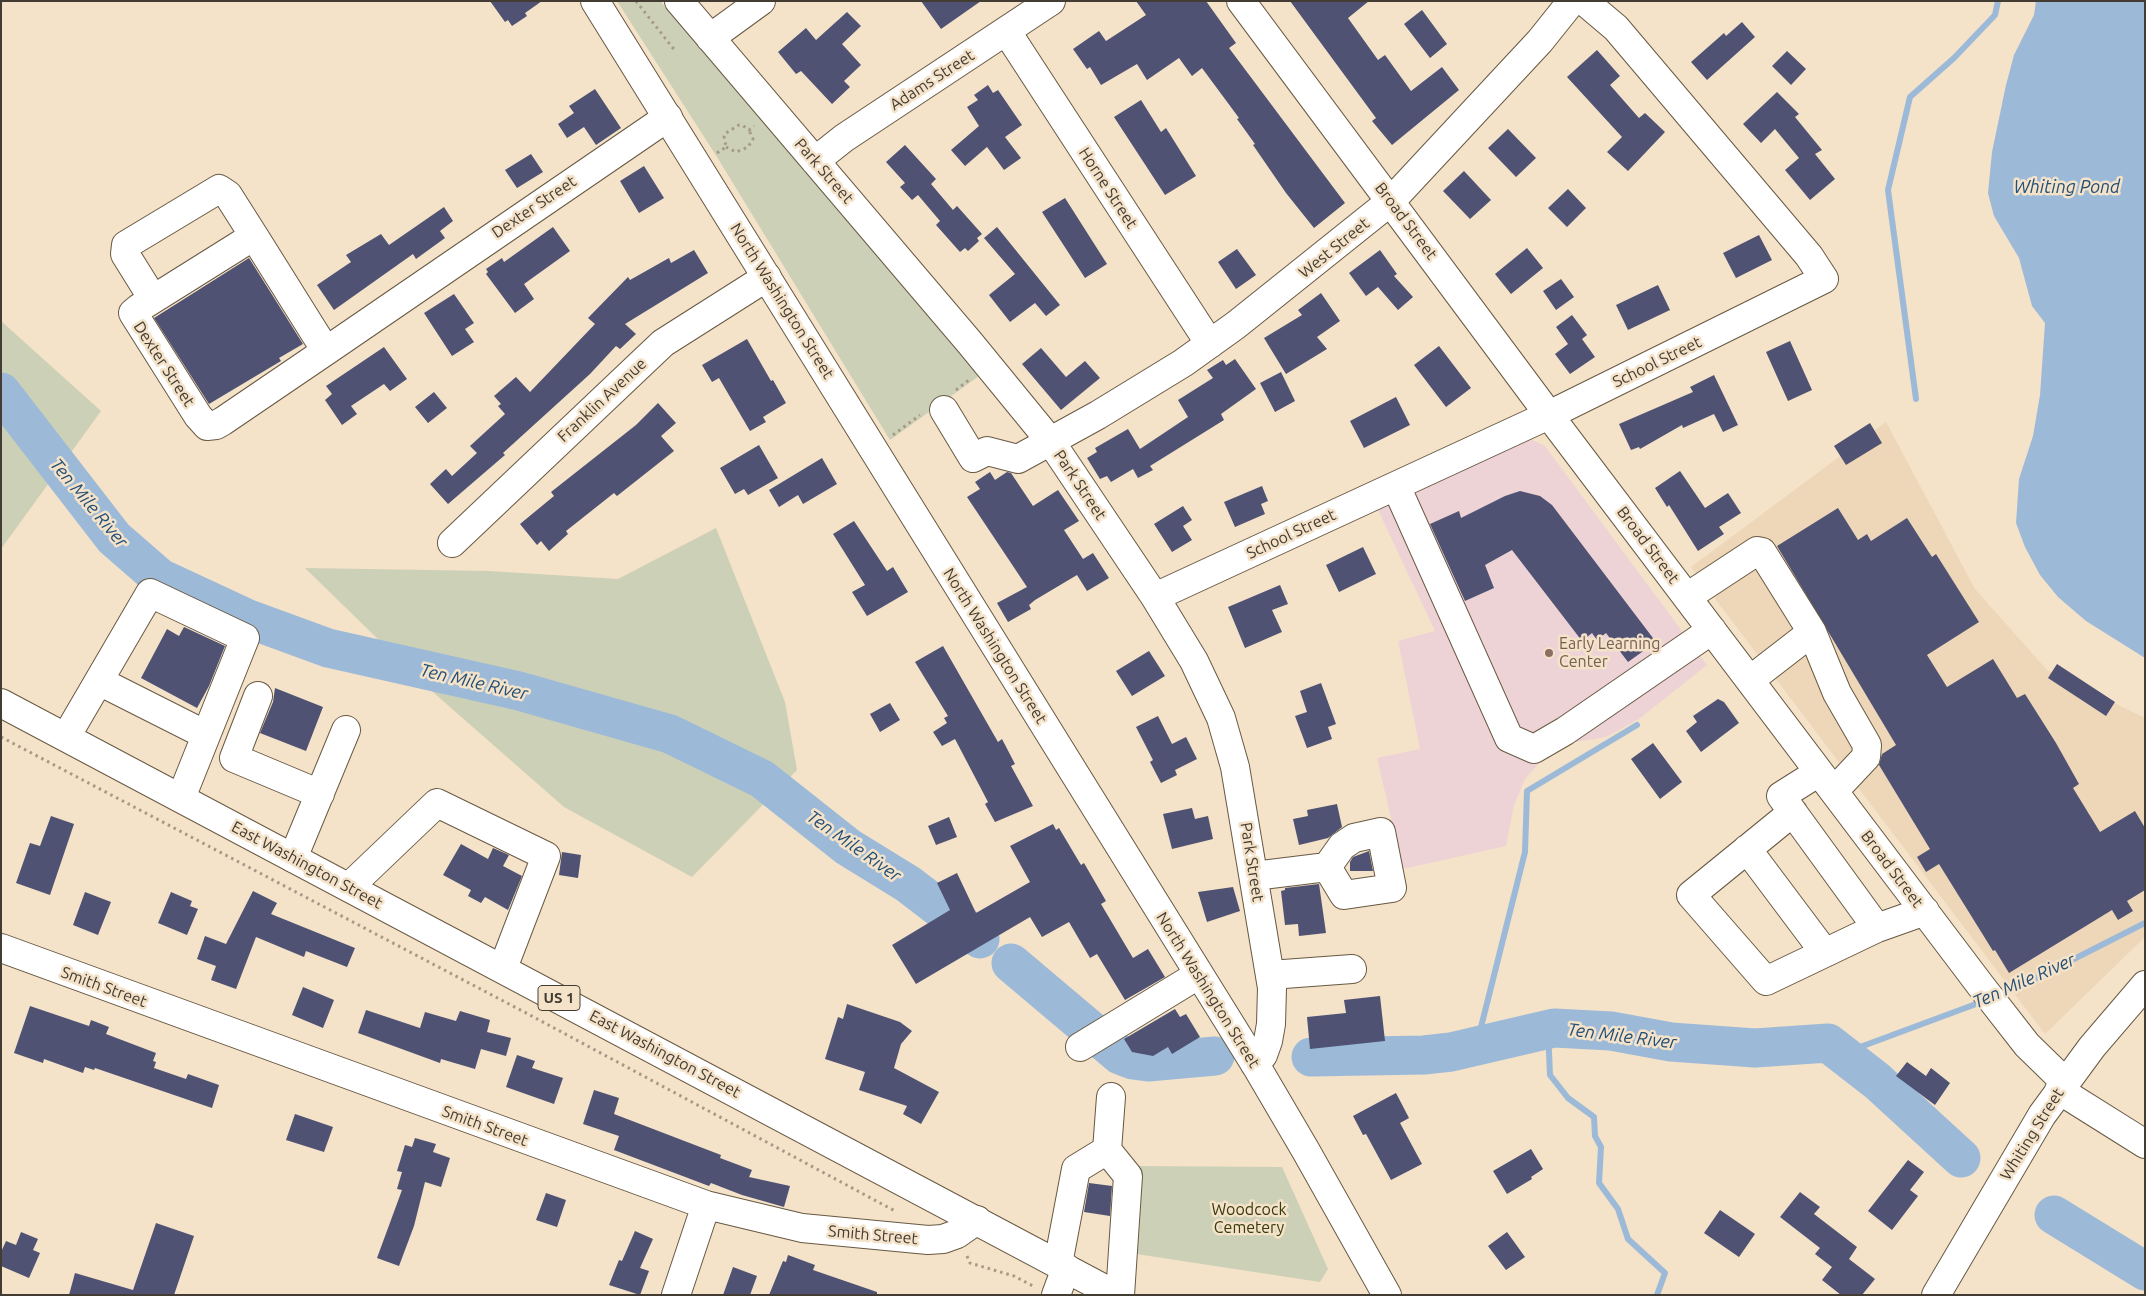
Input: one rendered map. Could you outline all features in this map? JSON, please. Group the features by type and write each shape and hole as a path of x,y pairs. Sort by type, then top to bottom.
{"street":[{"name":"North Washington Street","path":"595,1 1255,1064 1387,1295"},
{"name":"Park Street","path":"679,1 1051,442 1155,597 1194,661 1226,733 1242,802 1270,975 1271,1024 1263,1054 1255,1064"},
{"path":"710,38 761,1"},
{"name":"Adams Street","path":"815,161 844,138 1007,32 1051,1"},
{"name":"Broad Street","path":"1241,1 1549,415 2010,1023 2062,1086 2145,1144"},
{"name":"West Street","path":"944,410 973,458 987,451 1018,459 1051,442 1163,376 1210,344 1391,201 1540,41 1572,1"},
{"name":"School Street","path":"1155,597 1549,415 1824,279 1809,256 1616,28 1584,1"},
{"name":"Horne Street","path":"1007,32 1210,344"},
{"name":"Dexter Street","path":"254,236 134,312 134,318 201,421 207,426 216,425 223,421 668,117"},
{"path":"153,299 125,254 126,245 219,189 228,195 326,350"},
{"name":"Franklin Avenue","path":"452,542 663,344 767,277"},
{"path":"1396,486 1509,738 1534,749 1565,731 1712,630"},
{"path":"1687,597 1759,550 1812,632 1837,693 1867,745 1866,757 1827,781 1782,796 1878,928"},
{"path":"66,737 150,593 245,638 181,798"},
{"path":"1750,680 1812,632"},
{"path":"99,681 206,735"},
{"path":"258,696 234,758 320,794"},
{"name":"East Washington Street","path":"1,702 1116,1295"},
{"path":"293,858 346,730"},
{"path":"349,887 437,803 546,856 502,968"},
{"path":"1793,812 1692,895 1766,981 1878,928 1925,912"},
{"path":"1747,849 1825,953"},
{"path":"1254,876 1326,867"},
{"name":"Smith Street","path":"1,948 706,1205 802,1228 928,1240 943,1239 957,1234 977,1220"},
{"path":"1270,975 1352,969"},
{"path":"1080,1047 1198,975"},
{"name":"Whiting Street","path":"1936,1295 2013,1164 2062,1086 2145,985"},
{"path":"1111,1097 1107,1150 1128,1176 1120,1295"},
{"path":"1048,1292 1062,1266 1076,1170 1107,1150"},
{"path":"676,1295 706,1205"}],"path":[{"path":"636,1 676,52"},
{"path":"742,125 753,138 748,147 736,152 726,148 724,136 726,133 742,125"},
{"path":"748,130 755,125"},
{"path":"712,156 726,148"},
{"path":"1,736 528,1014 896,1212"},
{"path":"967,1256 970,1263 1014,1276 1048,1292"}],"shaded area":[{"path":"1886,422 1975,589 2047,670 2145,718 2145,937 2045,1034 1691,567"},
{"name":"Early Learning Center","path":"1530,439 1545,446 1707,665 1639,719 1606,737 1565,744 1541,761 1525,779 1514,805 1506,846 1403,869 1377,758 1420,749 1398,641 1435,631 1378,510"}],"green space":[{"path":"617,1 660,1 979,376 890,440 717,157"},
{"path":"1,321 101,411 1,549"},
{"path":"716,528 785,702 797,770 692,877 564,807 426,686 305,568 489,571 618,579"},
{"name":"Woodcock Cemetery","path":"1133,1166 1282,1167 1328,1269 1320,1282 1130,1253"}],"water":[{"name":"Whiting Pond","path":"2036,1 2145,1 2145,658 2086,621 2058,597 2040,575 2025,547 2016,523 2019,479 2033,436 2040,395 2045,323 2032,306 2019,258 1994,216 1988,193 1992,152 2006,85 2014,55 2034,15"}],"building":[{"path":"490,1 542,1 525,13 527,16 512,26 508,20 505,22"},
{"path":"921,1 981,1 941,29"},
{"path":"1136,1 1206,1 1236,43 1229,48 1345,203 1314,228 1286,193 1253,145 1255,144 1237,119 1239,118 1202,68 1192,76 1179,58 1147,80 1137,64 1101,85 1090,67 1087,69 1073,49 1099,31 1106,41 1146,15"},
{"path":"1290,1 1369,1 1348,18 1378,60 1385,55 1411,91 1442,67 1459,90 1392,145 1372,121 1376,118"},
{"path":"1422,10 1447,44 1430,58 1404,24"},
{"path":"847,12 861,26 842,44 861,65 844,81 850,87 832,104 801,71 796,74 778,52 806,28 816,40"},
{"path":"1742,22 1755,37 1707,80 1691,62 1724,33 1726,36"},
{"path":"1597,50 1620,76 1610,85 1639,118 1645,113 1665,132 1628,171 1607,152 1622,137 1567,77"},
{"path":"1787,51 1806,69 1791,85 1772,66"},
{"path":"988,85 993,93 998,90 1022,125 1005,137 1021,158 1004,170 987,147 965,166 951,150 979,126 967,107 978,100 974,95"},
{"path":"595,89 621,128 596,145 584,127 567,138 558,124 574,113 569,106"},
{"path":"1777,92 1799,114 1795,117 1822,150 1815,154 1835,179 1810,200 1785,170 1799,158 1775,129 1761,143 1743,124"},
{"path":"1141,100 1161,132 1166,128 1196,176 1165,195 1114,117"},
{"path":"1508,129 1536,158 1516,177 1488,148"},
{"path":"905,145 936,179 931,184 953,210 957,206 982,234 977,238 979,241 968,251 965,248 960,252 936,225 940,221 918,195 912,200 900,187 905,183 886,162"},
{"path":"531,154 543,172 517,188 505,170"},
{"path":"644,166 664,198 639,213 620,181"},
{"path":"1464,171 1491,200 1470,219 1443,191"},
{"path":"1568,189 1586,208 1567,227 1548,208"},
{"path":"1065,198 1107,264 1085,278 1042,212"},
{"path":"444,207 453,221 440,231 445,238 416,259 413,254 334,310 317,285 351,262 346,255 381,234 389,245"},
{"path":"553,227 570,251 524,284 534,299 515,313 486,274 488,272 486,269 502,258 504,262"},
{"path":"997,227 1060,305 1046,316 1035,303 1010,322 989,295 1015,274 984,238"},
{"path":"1759,235 1772,260 1736,278 1723,253"},
{"path":"1527,248 1543,268 1511,294 1495,274"},
{"path":"1237,249 1256,275 1236,289 1218,262"},
{"path":"694,250 708,273 625,324 636,334 620,349 616,346 590,374 503,453 505,455 448,504 430,484 446,469 452,476 477,453 470,446 505,414 498,406 501,404 494,396 516,377 530,392 595,324 588,318 628,277 630,280 669,258 671,263"},
{"path":"1380,250 1397,274 1394,276 1413,297 1398,310 1378,287 1366,296 1349,273"},
{"path":"249,258 303,344 279,358 281,361 209,404 154,318"},
{"path":"1561,279 1574,297 1556,310 1543,291"},
{"path":"1658,285 1670,310 1628,330 1616,305"},
{"path":"1321,293 1340,321 1317,337 1327,349 1286,374 1264,338 1302,315 1298,310"},
{"path":"454,294 474,323 465,329 474,342 452,356 424,313"},
{"path":"1572,315 1587,335 1582,339 1595,357 1570,374 1555,354 1568,344 1556,327"},
{"path":"747,339 786,403 763,417 766,422 750,431 719,378 712,382 702,365"},
{"path":"1790,341 1812,390 1788,401 1766,352"},
{"path":"1439,346 1471,388 1446,407 1414,365"},
{"path":"384,347 407,379 390,391 384,384 351,406 357,414 342,425 325,400 332,394 326,386"},
{"path":"1041,348 1066,377 1085,361 1100,378 1061,410 1022,364"},
{"path":"1235,359 1256,389 1221,414 1224,420 1150,466 1153,470 1138,478 1133,469 1111,482 1107,476 1100,479 1087,458 1097,452 1095,448 1128,429 1140,449 1188,417 1178,400 1213,378 1207,370 1223,360 1226,365"},
{"path":"1281,372 1295,401 1275,412 1260,383"},
{"path":"1714,375 1738,425 1723,432 1714,414 1683,428 1682,425 1640,449 1639,447 1631,450 1619,424 1693,392 1690,387"},
{"path":"434,392 447,408 428,423 415,407"},
{"path":"1396,397 1410,425 1364,448 1350,421"},
{"path":"658,403 676,423 661,436 674,451 617,496 614,493 566,531 568,534 549,551 541,541 537,545 520,524 554,496 551,492 636,425"},
{"path":"1870,423 1882,443 1846,465 1834,446"},
{"path":"759,445 778,478 748,495 744,489 735,494 720,468"},
{"path":"822,458 837,484 803,504 798,495 779,507 769,490"},
{"path":"1680,471 1705,508 1728,493 1741,513 1719,527 1724,534 1698,551 1669,505 1667,507 1655,488"},
{"path":"990,472 995,480 1007,472 1011,473 1033,506 1058,490 1079,521 1064,530 1083,559 1093,553 1109,578 1087,591 1077,575 1035,600 1029,605 1031,609 1008,622 997,603 1027,587 967,497 980,489 975,482"},
{"path":"1262,486 1268,501 1261,504 1265,514 1235,527 1224,502"},
{"path":"1520,491 1540,496 1552,505 1656,642 1628,662 1606,633 1597,640 1592,633 1582,641 1512,550 1485,565 1494,588 1465,601 1430,524 1459,511 1461,518 1505,496"},
{"path":"1183,506 1192,520 1183,526 1192,540 1172,552 1154,524"},
{"path":"1838,508 1858,540 1867,534 1871,541 1907,518 1932,557 1936,554 1979,622 1927,655 1947,687 1993,659 2017,698 2025,694 2056,743 2079,784 2073,788 2100,832 2135,811 2145,828 2145,890 2127,901 2133,911 2118,920 2112,910 2009,973 1995,950 1993,951 1939,864 1926,872 1917,857 1930,849 1879,765 1882,754 1896,745 1777,546"},
{"path":"854,521 887,571 893,567 908,592 867,616 852,592 865,585 833,534"},
{"path":"1363,547 1376,574 1339,592 1326,565"},
{"path":"1280,585 1288,604 1272,610 1282,632 1245,648 1228,607"},
{"path":"184,627 225,646 209,686 197,708 141,678 167,629 179,636"},
{"path":"943,646 998,742 1002,739 1015,764 1011,766 1033,806 995,822 985,804 988,802 955,739 942,746 933,732 947,723 944,718 948,716 915,662"},
{"path":"1149,651 1165,676 1132,696 1116,671"},
{"path":"2057,664 2115,702 2106,716 2048,678"},
{"path":"1321,683 1336,724 1328,727 1332,739 1307,748 1295,716 1307,712 1300,691"},
{"path":"275,688 323,707 306,751 260,733 273,702"},
{"path":"1718,699 1724,702 1739,723 1701,752 1686,731 1697,722 1693,716"},
{"path":"890,703 900,720 880,732 870,714"},
{"path":"1158,716 1172,744 1186,737 1197,759 1175,770 1177,775 1161,783 1150,762 1153,760 1136,727"},
{"path":"1653,743 1682,782 1660,799 1631,759"},
{"path":"1337,804 1342,827 1328,838 1299,845 1293,819 1308,816 1307,810"},
{"path":"1192,808 1195,819 1208,816 1213,839 1172,849 1163,814"},
{"path":"51,816 74,824 50,895 16,883 30,843 40,846"},
{"path":"949,817 957,837 936,845 928,826"},
{"path":"1053,824 1056,830 1059,828 1081,865 1084,863 1106,901 1101,904 1133,958 1148,949 1165,977 1125,1000 1097,954 1090,958 1069,922 1042,937 1030,917 916,984 892,945 950,910 937,883 957,873 976,913 1030,882 1010,846"},
{"path":"461,844 488,859 493,848 509,855 503,866 522,876 508,910 485,897 481,903 468,896 471,890 443,875"},
{"path":"1369,851 1373,871 1350,871 1350,862 1353,857"},
{"path":"562,852 581,855 578,878 559,875"},
{"path":"1319,884 1326,933 1299,936 1298,924 1285,925 1281,891 1285,890 1285,888"},
{"path":"1233,887 1240,911 1207,922 1198,892"},
{"path":"253,891 277,903 271,914 355,948 347,967 306,951 304,957 256,937 236,989 211,980 216,966 197,959 205,936 226,944"},
{"path":"85,892 111,902 98,935 73,925"},
{"path":"171,892 192,901 190,906 198,909 187,935 158,923"},
{"path":"303,987 334,1000 323,1028 292,1015"},
{"path":"1380,996 1385,1041 1310,1049 1307,1017 1346,1013 1344,1000"},
{"path":"847,1004 900,1022 912,1031 901,1044 894,1068 939,1092 921,1124 903,1114 907,1106 859,1090 865,1072 825,1059 838,1017 843,1019"},
{"path":"30,1006 89,1026 91,1020 109,1027 106,1034 156,1053 153,1061 156,1062 154,1068 186,1079 188,1074 219,1085 212,1108 95,1068 94,1070 85,1067 83,1073 44,1059 43,1063 14,1053"},
{"path":"1175,1009 1180,1017 1186,1014 1200,1037 1172,1054 1168,1047 1153,1056 1132,1052 1124,1039"},
{"path":"366,1010 420,1028 425,1012 456,1021 460,1011 490,1020 487,1032 511,1038 506,1056 481,1049 475,1069 441,1059 440,1063 358,1033"},
{"path":"517,1055 535,1061 532,1068 563,1078 554,1104 506,1087"},
{"path":"1907,1062 1926,1076 1931,1068 1950,1083 1935,1105 1896,1076"},
{"path":"594,1090 619,1098 614,1114 721,1155 720,1158 752,1170 749,1177 790,1186 784,1207 742,1195 711,1183 709,1186 614,1150 619,1136 583,1124"},
{"path":"1396,1093 1409,1118 1400,1123 1422,1164 1391,1180 1366,1134 1363,1135 1353,1116"},
{"path":"295,1114 333,1127 324,1152 286,1140"},
{"path":"415,1138 436,1144 433,1152 450,1158 441,1187 425,1182 414,1226 399,1266 377,1258 402,1190 397,1189 402,1172 397,1171 405,1145 412,1147"},
{"path":"1531,1149 1543,1169 1531,1177 1532,1179 1507,1194 1493,1171"},
{"path":"1908,1160 1924,1172 1910,1190 1918,1196 1892,1230 1868,1211"},
{"path":"1089,1183 1112,1186 1110,1216 1084,1212"},
{"path":"1800,1192 1820,1207 1814,1214 1857,1247 1849,1259 1875,1279 1862,1295 1841,1295 1822,1280 1832,1267 1815,1254 1820,1248 1780,1217"},
{"path":"546,1193 566,1200 557,1227 536,1220"},
{"path":"1720,1210 1755,1234 1739,1257 1704,1233"},
{"path":"156,1223 194,1236 174,1295 69,1295 75,1273 133,1290"},
{"path":"635,1231 653,1239 640,1268 649,1271 640,1295 609,1285 619,1260 622,1261"},
{"path":"21,1232 38,1239 33,1250 40,1253 29,1278 1,1266 1,1252 6,1241 16,1245"},
{"path":"1507,1232 1525,1257 1506,1270 1488,1246"},
{"path":"788,1255 815,1265 813,1270 877,1292 877,1295 769,1295 783,1261 786,1262"},
{"path":"733,1267 757,1276 750,1295 723,1295"}],"waterway":[{"path":"1916,399 1888,190 1910,97 1954,58 1995,15 1998,1"},
{"name":"Ten Mile River","path":"1,392 114,538 160,578 246,618 328,648 519,691 670,734 762,779 848,847 908,884 980,939"},
{"path":"1476,1047 1525,852 1527,791 1637,725"},
{"name":"Ten Mile River","path":"1996,996 2019,987 2145,923"},
{"name":"Ten Mile River","path":"1011,963 1120,1055 1133,1060 1148,1062 1215,1056"},
{"name":"Ten Mile River","path":"1844,1053 1984,1001"},
{"name":"Ten Mile River","path":"1311,1057 1424,1055 1451,1052 1554,1028 1611,1031 1671,1042 1755,1048 1828,1043 1877,1081 1961,1158"},
{"path":"1548,1030 1550,1075 1568,1098 1594,1117 1595,1136 1601,1147 1599,1183 1618,1209 1628,1239 1665,1273 1657,1295"},
{"name":"Ten Mile River","path":"2054,1215 2145,1271"}],"place":[{"name":"Early Learning Center","path":"1549,653"}]}
